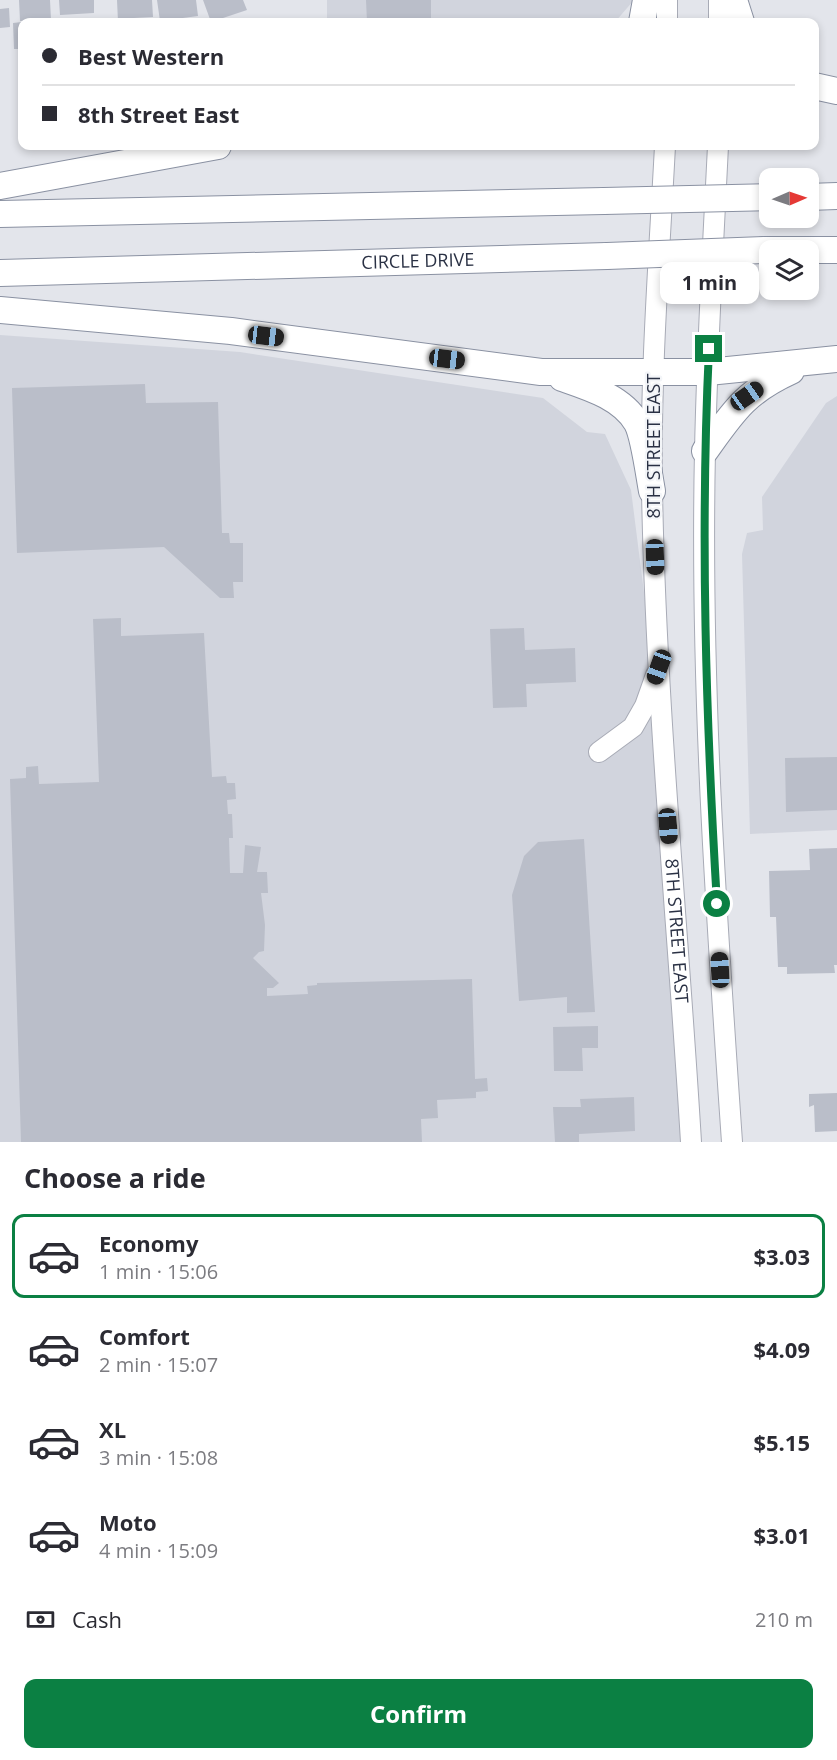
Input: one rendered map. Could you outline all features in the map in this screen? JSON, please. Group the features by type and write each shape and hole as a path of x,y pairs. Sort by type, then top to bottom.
{"highway":[{"path":"643,18 646,0"},
{"path":"735,0 740,18"},
{"path":"819,87 837,92"},
{"path":"819,92 837,92"},
{"path":"0,186 196,150"},
{"path":"819,197 837,196"},
{"path":"0,214 759,197"},
{"name":"CIRCLE DRIVE","path":"0,273 764,250 837,250"},
{"path":"0,310 231,332 542,372 708,372 807,364 837,359"},
{"path":"705,451 747,396 766,382 807,364"},
{"path":"542,372 589,388 624,409 637,423 652,491"}],"main road":[{"path":"666,0 667,18"},
{"path":"718,0 719,18"},
{"name":"8TH STREET EAST","path":"665,150 654,372 652,491 659,667 691,1142"},
{"path":"718,150 705,451 708,748 732,1142"},
{"path":"599,752 633,727 645,706 659,667"}],"shaded area":[{"path":"327,0 634,0 618,18 327,18"},
{"path":"0,335 240,352 543,398 587,432 605,434 631,490 664,750 691,1142 0,1142"},
{"path":"837,396 837,830 750,834 742,554 747,533 763,530 762,497 826,403"}],"building":[{"path":"19,0 50,0 51,18 20,18"},
{"path":"59,0 94,0 94,13 60,15"},
{"path":"117,0 152,0 153,17 118,18"},
{"path":"157,0 196,0 198,16 160,18"},
{"path":"203,0 243,0 247,10 223,18 210,18"},
{"path":"366,0 431,0 431,18 367,18"},
{"path":"9,8 10,27 0,28 0,9"},
{"path":"18,22 18,49 14,49 13,23"},
{"path":"145,384 146,403 218,402 222,533 229,533 230,543 243,543 243,582 233,582 234,598 220,598 164,547 17,553 12,388"},
{"path":"121,618 121,636 204,633 212,777 226,776 227,783 235,783 236,799 227,800 228,814 232,814 233,838 229,838 230,873 243,873 245,845 261,847 257,872 267,872 268,893 261,893 265,925 264,951 259,952 253,958 279,983 273,988 267,988 267,996 308,994 307,986 317,985 317,983 472,979 475,1079 487,1078 488,1091 476,1092 476,1098 437,1100 438,1118 421,1119 422,1142 21,1142 10,779 26,778 26,767 38,766 39,784 99,782 93,619"},
{"path":"524,628 525,650 575,648 576,682 526,684 527,707 493,708 490,629"},
{"path":"837,757 837,810 786,812 785,758"},
{"path":"584,839 595,1012 567,1013 567,997 519,1001 512,895 524,856 538,842"},
{"path":"837,848 837,965 834,965 835,973 787,974 787,967 778,967 776,917 770,917 769,871 810,870 809,849"},
{"path":"598,1026 598,1048 582,1048 583,1071 554,1071 553,1027"},
{"path":"837,1093 837,1131 815,1132 814,1105 809,1107 809,1094"},
{"path":"634,1097 635,1131 579,1134 579,1142 555,1142 553,1107 581,1107 580,1099"}],"route":[{"path":"709,349 705,451 706,644 708,748 717,904"}]}
